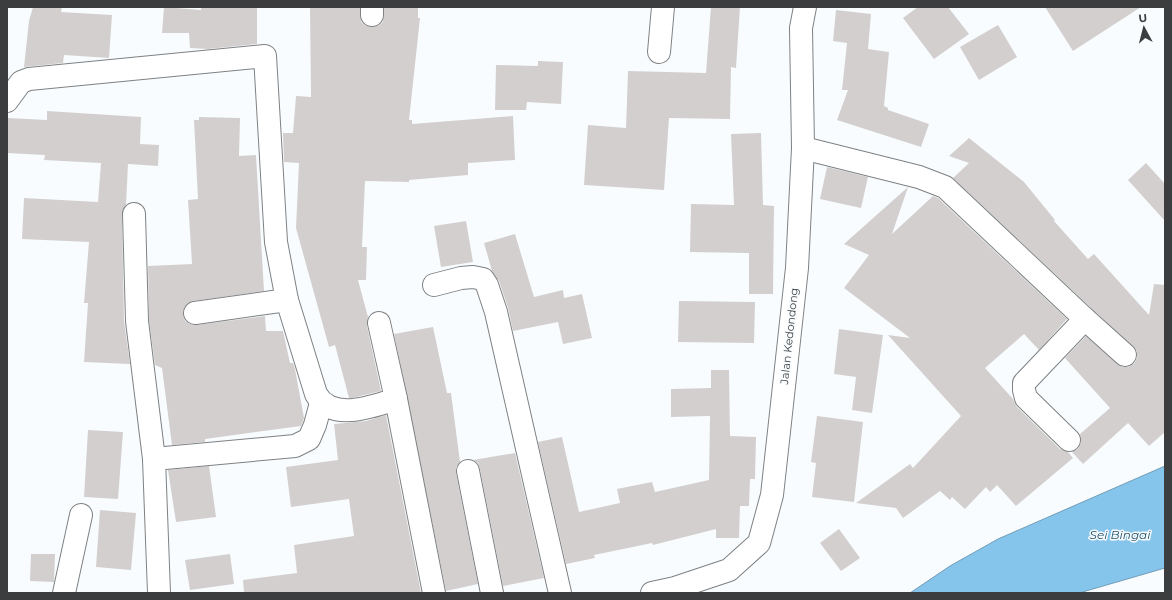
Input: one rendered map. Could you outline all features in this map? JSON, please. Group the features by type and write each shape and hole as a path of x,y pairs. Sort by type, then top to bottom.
{"street":[{"path":"659,52 663,7"},
{"name":"Jalan Kedondong","path":"652,593 675,591 729,570 759,543 772,495 797,268 803,148 801,28 805,7"},
{"path":"7,101 21,82 29,79 265,56 276,242 288,300 316,394 321,403 330,408 365,409 396,399"},
{"path":"803,148 919,177 945,187 1084,319 1125,355"},
{"path":"134,214 136,321 154,459 160,593"},
{"path":"434,285 473,277 483,280 487,285 496,312 560,593"},
{"path":"195,313 288,300"},
{"path":"1069,440 1026,398 1024,383 1084,319"},
{"path":"379,323 396,399 434,593"},
{"path":"154,459 294,446 309,439 315,425 321,403"},
{"path":"468,472 492,593"},
{"path":"64,593 81,516"}],"water":[{"name":"Sei Bingai","path":"1165,466 1165,568 1079,593 910,593 950,566 998,539"}],"building":[{"path":"33,7 62,7 61,12 112,15 109,58 64,55 63,63 24,67 29,21"},
{"path":"164,7 201,10 201,7 257,7 257,44 208,49 190,48 189,33 162,33"},
{"path":"310,7 360,7 361,22 366,26 372,27 378,26 383,22 384,7 418,7 418,18 420,18 409,120 412,120 412,124 513,116 515,160 468,163 468,175 409,180 409,182 365,181 362,247 367,247 366,280 358,280 368,317 367,326 381,391 352,398 349,398 335,345 329,347 296,228 299,163 284,162 283,133 293,133 296,96 311,97"},
{"path":"711,7 740,7 736,68 731,67 730,119 669,118 664,190 584,185 588,125 626,128 628,71 706,73"},
{"path":"918,7 948,7 969,34 934,59 903,18"},
{"path":"1045,7 1141,7 1073,51"},
{"path":"836,10 871,14 868,49 889,52 884,106 888,108 888,110 929,124 921,147 837,120 848,90 842,90 847,43 833,41"},
{"path":"998,25 1017,57 979,80 960,47"},
{"path":"538,61 563,62 561,104 527,102 526,110 495,110 496,65 538,66"},
{"path":"47,111 141,117 140,144 159,145 158,166 128,164 126,205 122,214 124,321 130,364 84,362 88,303 84,303 89,242 22,239 24,198 98,202 101,163 44,160 45,155 7,153 8,118 47,120"},
{"path":"199,117 240,118 239,156 256,155 264,291 193,301 188,303 184,308 183,315 185,321 196,325 265,316 266,331 283,331 290,363 293,363 295,369 304,418 301,426 205,439 205,442 172,445 162,368 155,365 149,320 148,266 192,264 188,200 198,199 194,120 199,120"},
{"path":"761,133 763,205 774,206 773,294 749,294 749,253 690,252 691,204 734,205 731,134"},
{"path":"969,138 1024,182 1055,220 1054,221 1088,259 1094,254 1149,315 1154,284 1165,285 1165,432 1149,446 1128,423 1083,464 1072,452 1078,449 1081,443 1080,434 1110,408 1065,358 1086,336 1122,367 1128,367 1134,364 1137,358 1137,351 953,178 969,163 949,156"},
{"path":"1146,163 1165,184 1165,221 1128,180"},
{"path":"827,167 868,177 861,208 820,199"},
{"path":"908,187 892,234 933,196 938,198 1067,319 1039,350 1024,334 985,368 1013,399 1017,407 1060,449 1068,452 1073,458 1016,506 997,485 990,492 986,487 965,509 952,497 950,500 940,491 903,518 896,508 856,503 910,464 913,468 961,416 888,335 910,338 844,288 869,255 844,244"},
{"path":"466,221 473,262 441,267 434,226"},
{"path":"515,234 534,297 563,290 564,298 582,294 592,338 563,344 558,322 513,331 508,308 499,281 492,271 484,243"},
{"path":"679,301 755,302 754,343 678,342"},
{"path":"433,327 447,393 451,393 460,462 456,467 456,473 478,584 446,591 394,334"},
{"path":"839,329 883,335 872,413 852,410 856,377 834,374"},
{"path":"711,370 729,370 730,436 756,437 755,479 750,479 749,506 740,506 739,538 716,538 716,529 653,545 652,543 594,555 595,558 566,564 538,442 562,437 579,512 620,503 617,489 652,482 655,492 709,480 710,416 671,417 671,389 711,388"},
{"path":"386,415 421,593 244,593 243,580 297,573 294,545 354,536 349,499 291,507 286,467 338,460 334,424 366,421"},
{"path":"817,416 863,422 854,502 812,497 816,463 811,462"},
{"path":"88,430 123,432 118,499 84,497"},
{"path":"515,453 544,578 503,586 480,469 478,463 473,460"},
{"path":"209,466 216,517 176,522 168,470"},
{"path":"100,510 136,513 131,570 96,567"},
{"path":"839,529 860,558 841,571 820,543"},
{"path":"31,554 55,554 54,582 30,581"},
{"path":"230,554 234,584 190,590 185,560"}]}
